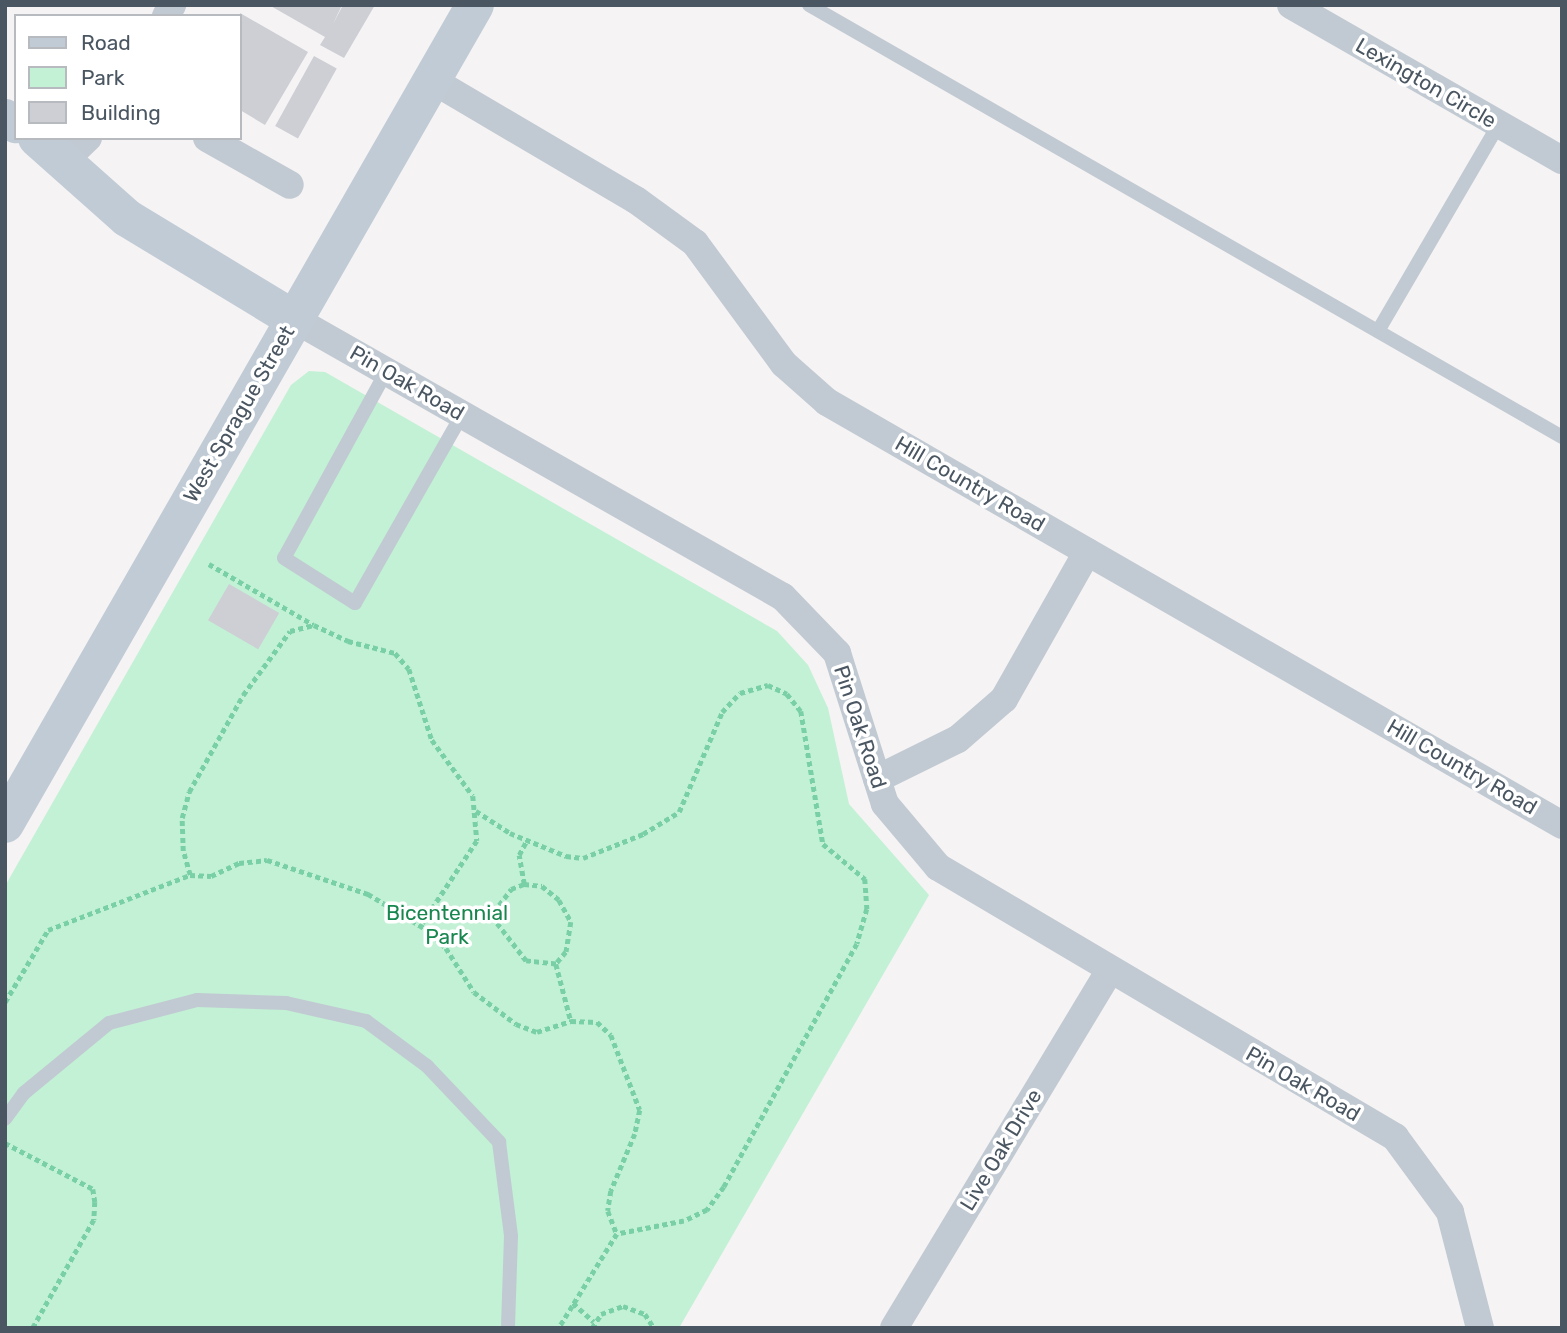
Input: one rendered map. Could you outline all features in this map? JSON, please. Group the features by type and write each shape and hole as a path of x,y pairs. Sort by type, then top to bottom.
{"street":[{"name":"West Sprague Street","path":"5,824 475,5"},
{"name":"Lexington Circle","path":"1291,5 1562,160"},
{"name":"Hill Country Road","path":"432,80 636,200 695,243 784,364 827,402 1562,825"},
{"path":"211,140 290,185"},
{"name":"Pin Oak Road","path":"64,145 127,218 294,319 783,597 837,653 885,804 938,867 1109,972 1395,1137 1450,1212 1480,1328"},
{"path":"877,779 958,739 1004,699 1087,552"},
{"name":"Live Oak Drive","path":"894,1328 1109,972"}],"lane":[{"path":"809,5 1562,437"},
{"path":"1378,331 1499,124"},
{"path":"386,372 284,558 355,603 462,415"},
{"path":"5,1119 24,1093 110,1023 198,1000 286,1003 366,1021 427,1066 499,1142 511,1236 508,1328"}],"path":[{"path":"209,564 314,625 348,641 383,647 409,669 432,740 473,796 476,811 477,841 420,927"},
{"path":"190,876 183,851 181,818 188,792 243,695 290,631 314,625"},
{"path":"476,811 527,840 583,858 664,824 679,812 722,712 740,693 768,685 787,694 801,711 823,844 865,878 867,909 857,944 724,1188 707,1210 684,1221 617,1234 559,1328"},
{"path":"524,884 519,855 527,840"},
{"path":"5,1002 48,930 190,876 211,876 239,863 267,860 368,894 420,927 446,948 474,992 516,1024 537,1032 571,1021 597,1022 611,1035 640,1110 635,1135 611,1191 608,1211 617,1234"},
{"path":"524,884 542,886 559,900 571,922 566,952 556,964 526,961 495,921 505,897 524,884"},
{"path":"556,964 571,1021"},
{"path":"5,1143 93,1189 95,1202 93,1220 33,1328"},
{"path":"573,1303 593,1325 612,1308 623,1306 645,1314 654,1328"}],"green space":[{"name":"Bicentennial Park","path":"309,371 325,372 777,631 808,665 828,708 849,804 929,895 679,1328 5,1328 5,886 291,385"}],"building":[{"path":"269,5 342,5 333,24 343,5 375,5 344,58 320,45 325,37"},
{"path":"242,14 308,52 265,125 242,111"},
{"path":"314,56 337,69 298,139 275,126"},
{"path":"229,584 279,613 258,649 208,620"}]}
